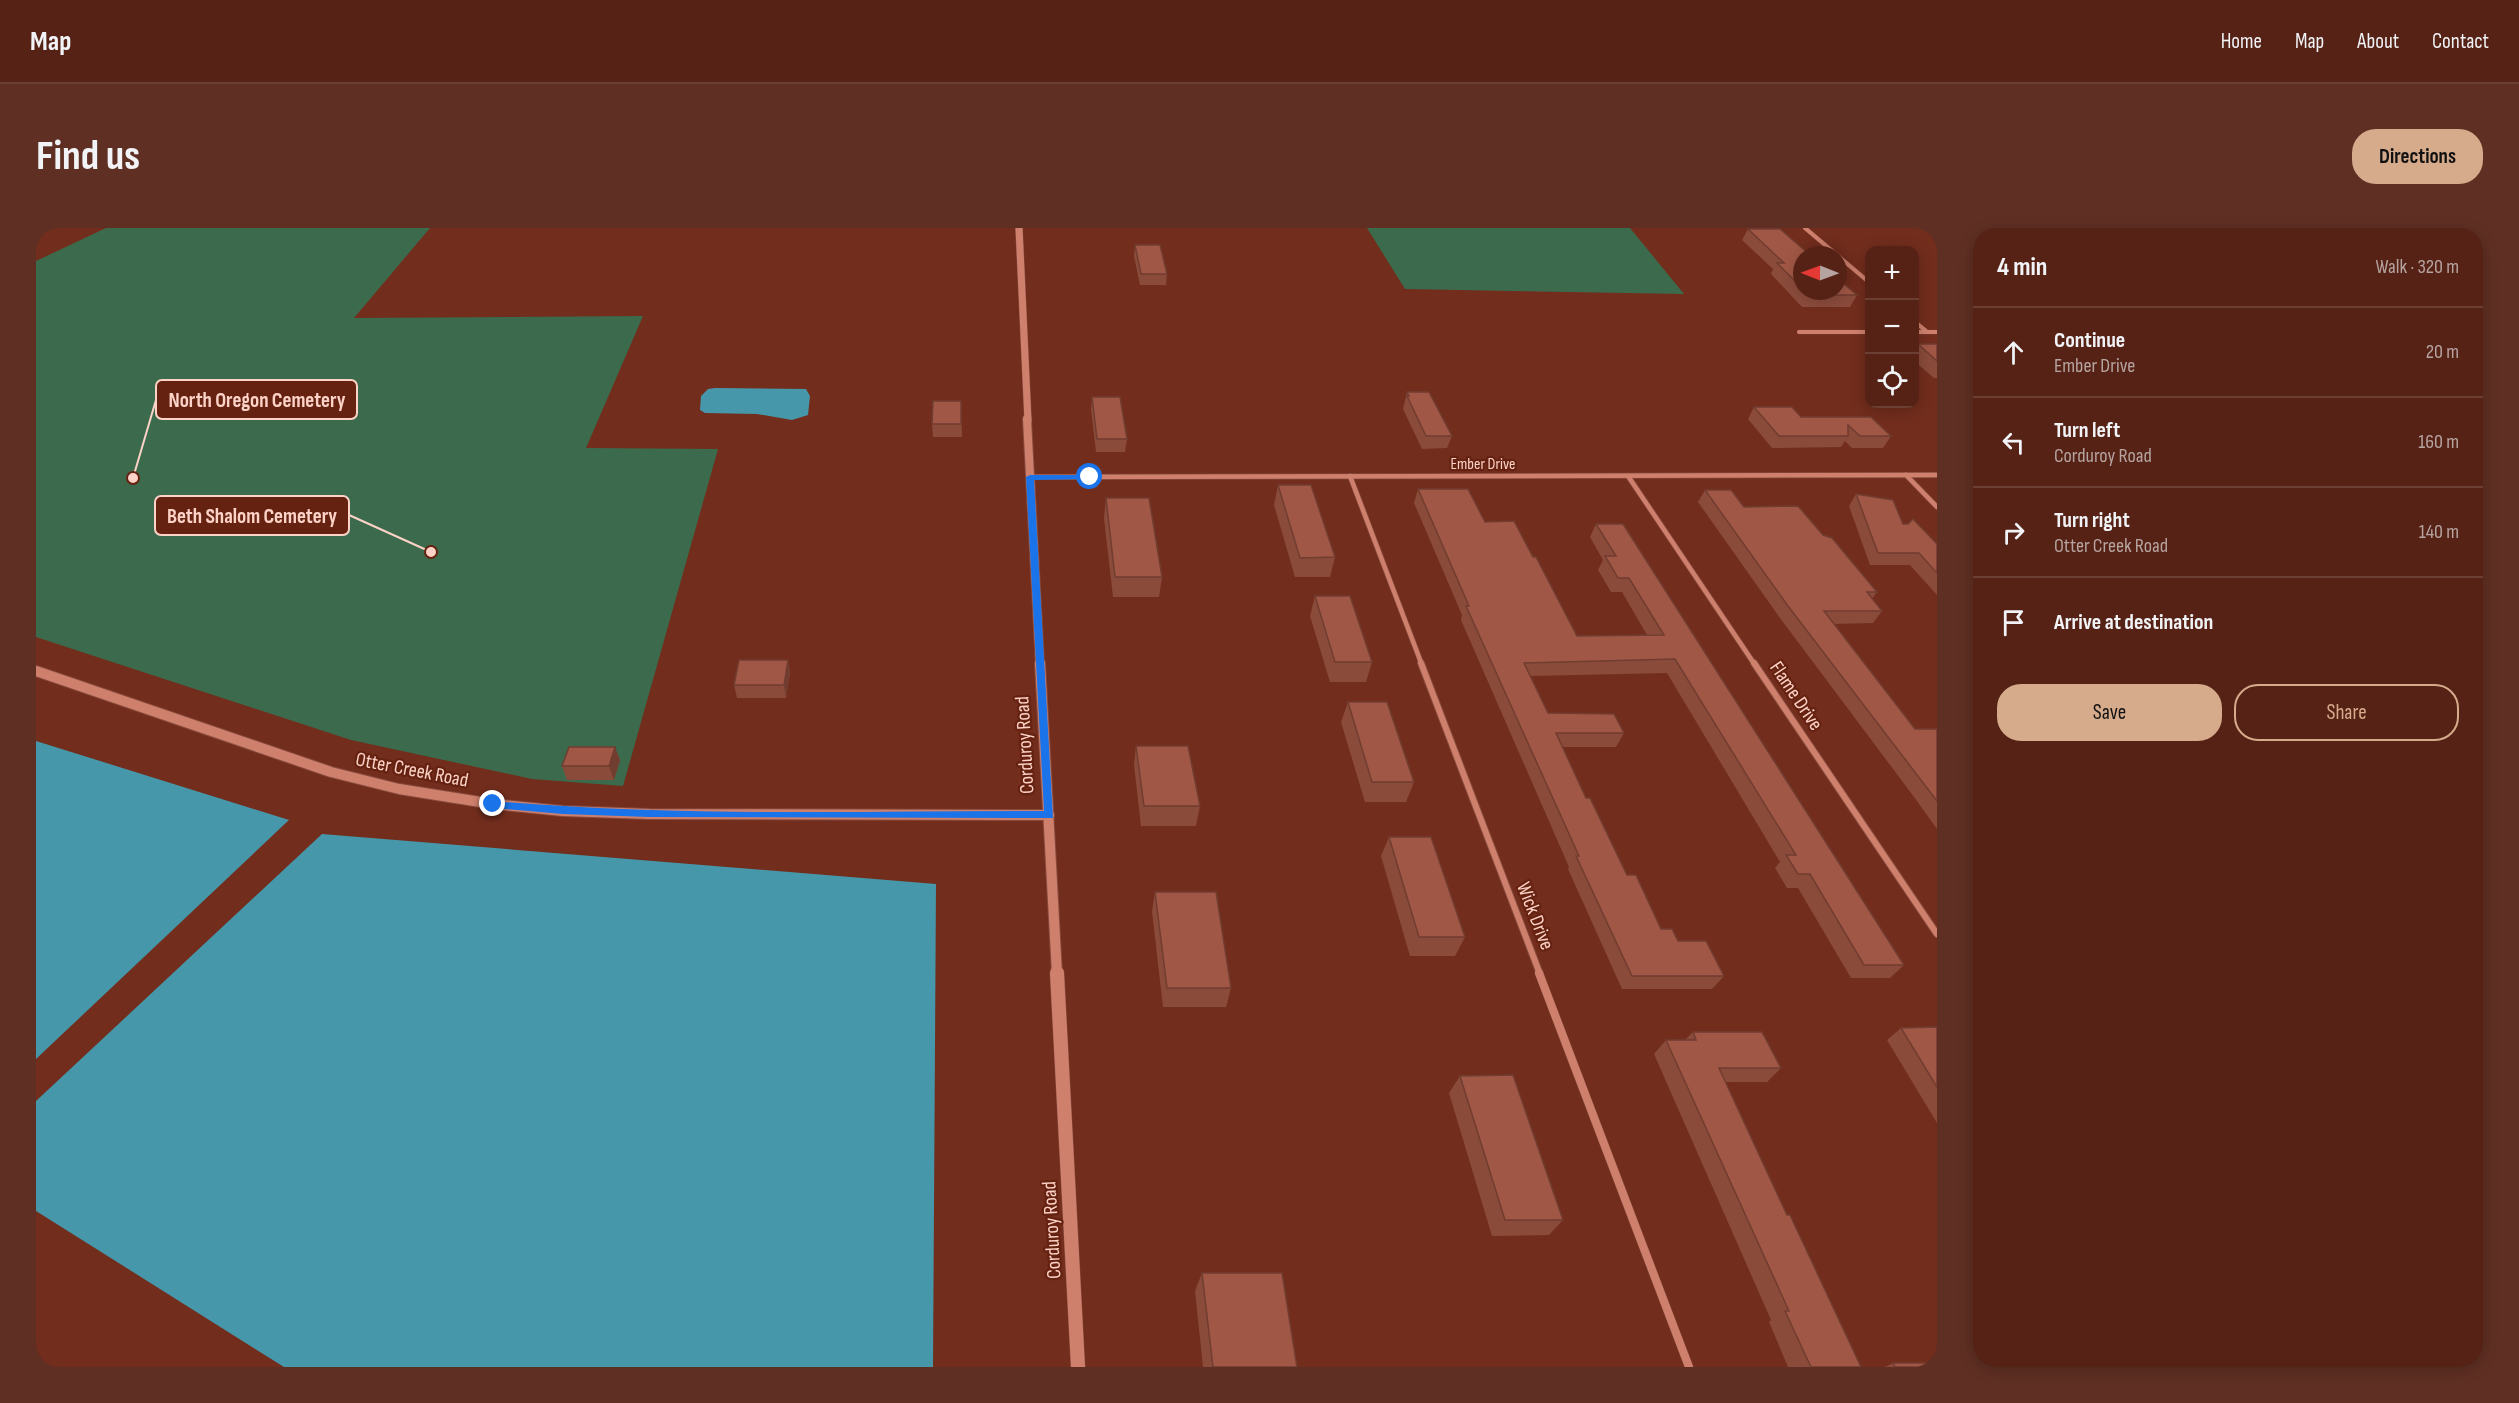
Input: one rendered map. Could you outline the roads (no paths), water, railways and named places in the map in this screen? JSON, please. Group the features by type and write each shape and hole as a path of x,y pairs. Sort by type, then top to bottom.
{"street":[{"name":"Corduroy Road","path":"1019,228 1030,477 1078,1367"},
{"path":"1805,228 1826,246"},
{"path":"1847,264 1865,280"},
{"path":"1919,325 1927,332"},
{"path":"1799,332 1865,332"},
{"path":"1919,332 1937,332"},
{"path":"1906,475 1937,507"},
{"name":"Ember Drive","path":"1030,477 1937,475"},
{"name":"Wick Drive","path":"1350,476 1689,1367"},
{"name":"Flame Drive","path":"1628,476 1937,934"},
{"name":"Otter Creek Road","path":"36,671 331,772 399,789 493,804 563,811 649,814 1049,815"}],"water":[{"path":"708,389 806,389 810,396 808,415 792,420 757,414 705,413 700,410 701,396"},
{"path":"36,741 289,820 36,1059"},
{"path":"322,834 936,884 933,1367 284,1367 36,1211 36,1101"}],"place":[{"name":"North Oregon Cemetery","path":"133,478"},
{"name":"Beth Shalom Cemetery","path":"431,552"}]}
